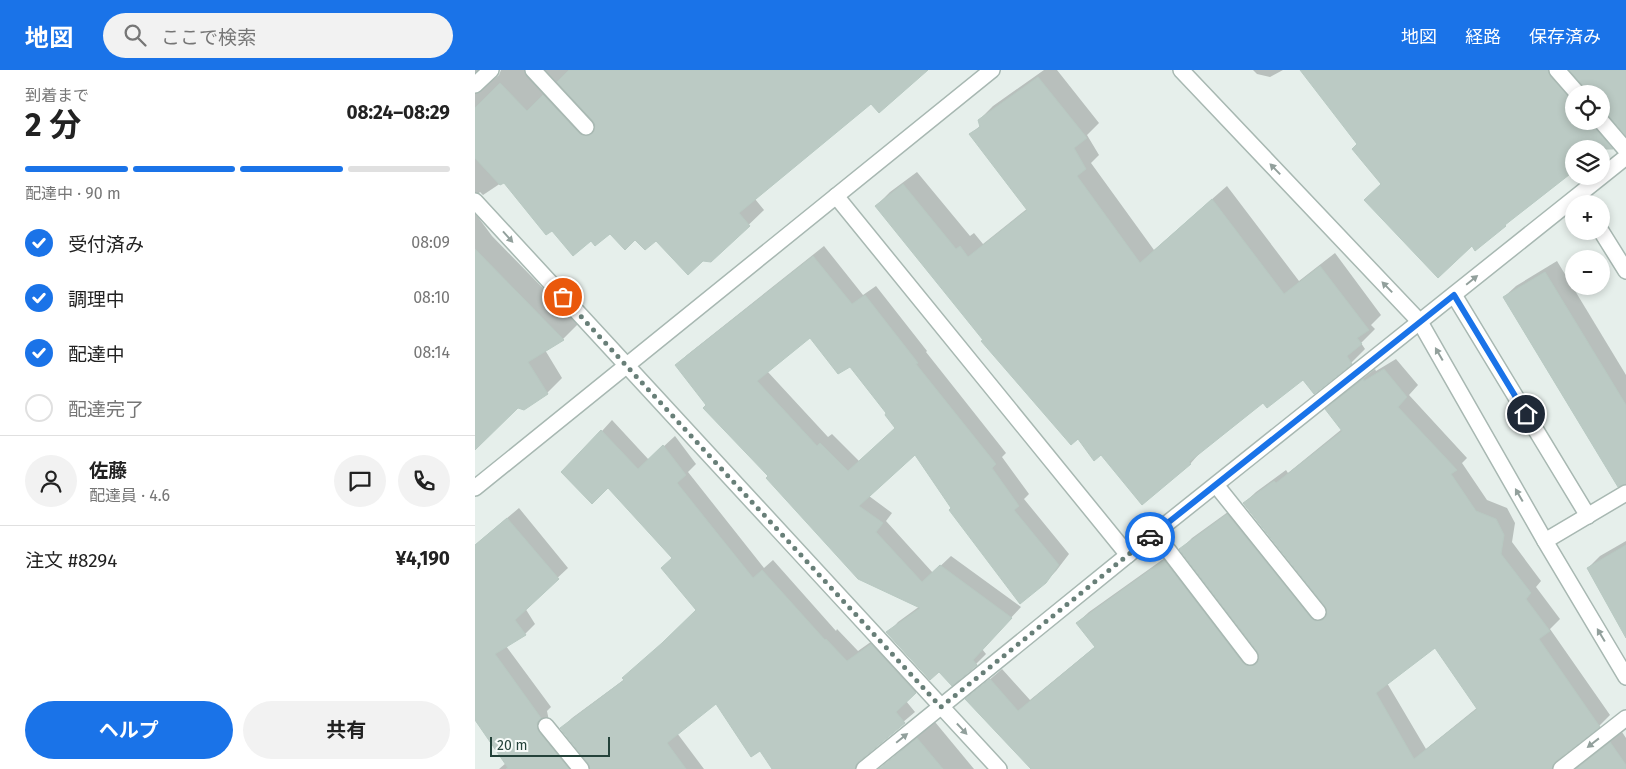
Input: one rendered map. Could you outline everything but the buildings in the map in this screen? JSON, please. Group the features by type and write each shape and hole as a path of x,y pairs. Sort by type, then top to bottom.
{"street":[{"path":"475,85 491,70"},
{"path":"533,70 586,127"},
{"path":"475,488 992,70"},
{"path":"1181,70 1421,322 1545,541 1626,678"},
{"path":"1557,70 1570,85"},
{"path":"1609,130 1626,150"},
{"path":"1586,195 1626,157"},
{"path":"836,196 1128,555"},
{"path":"475,201 999,769"},
{"path":"864,769 1155,533 1454,295 1565,212"},
{"path":"1607,240 1626,271"},
{"path":"1454,295 1588,516"},
{"path":"1216,485 1318,612"},
{"path":"1545,541 1626,493"},
{"path":"1155,533 1250,657"},
{"path":"1561,769 1626,718"},
{"path":"546,726 581,769"}],"way so far":[{"path":"563,297 941,707 1150,537"}],"route":[{"path":"1150,537 1454,295 1526,414"}]}
